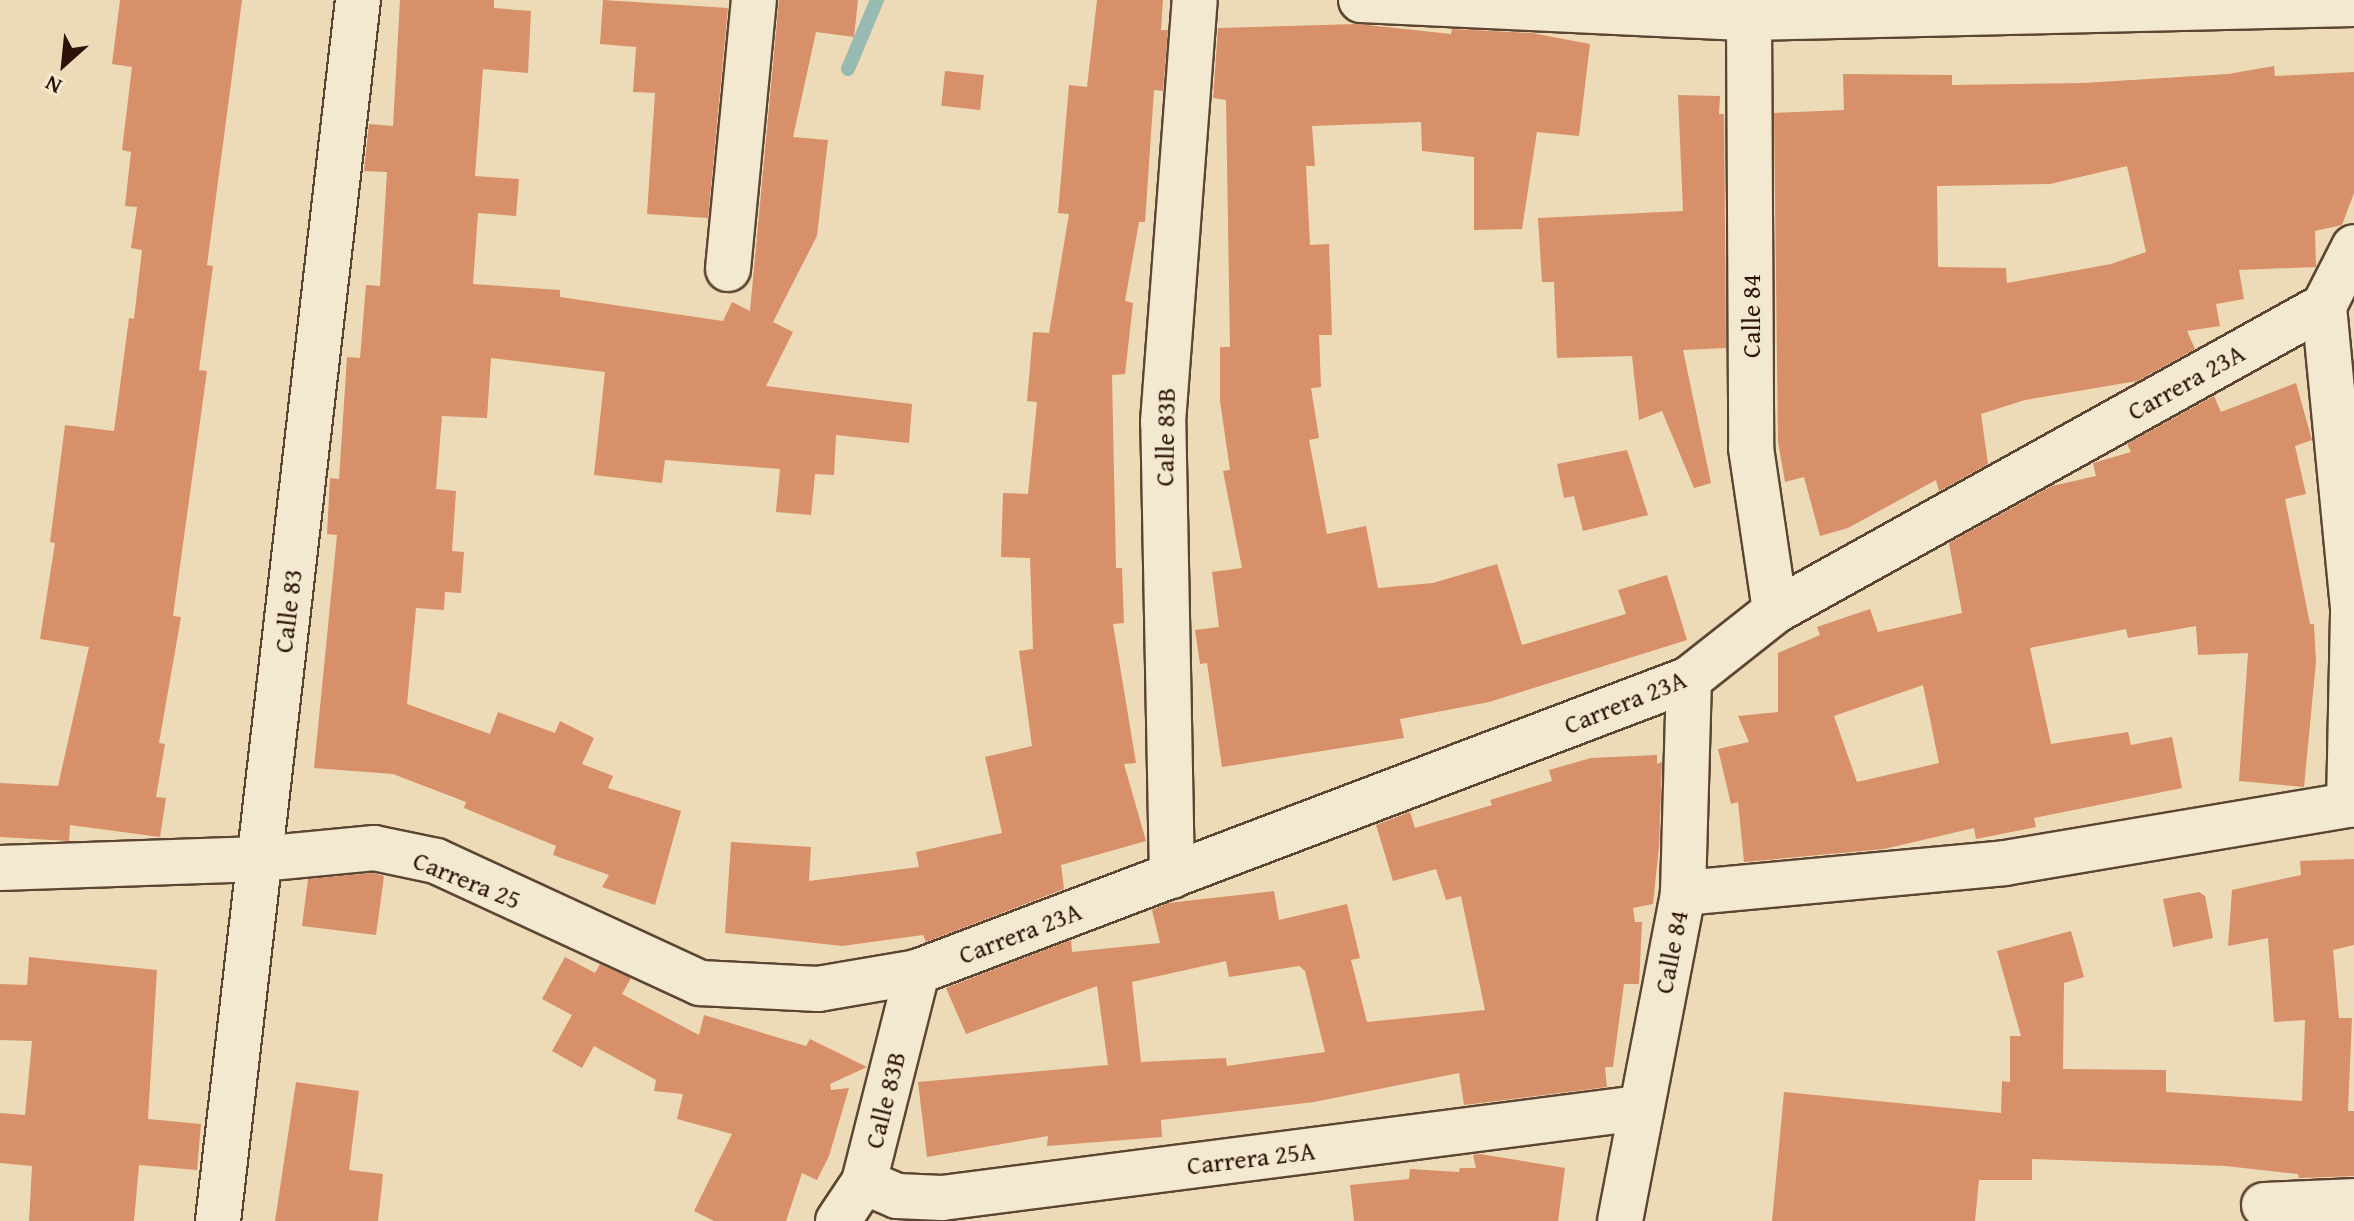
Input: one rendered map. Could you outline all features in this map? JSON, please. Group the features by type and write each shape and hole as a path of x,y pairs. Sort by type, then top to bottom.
{"street":[{"name":"Calle 83","path":"218,1221 358,0"},
{"path":"728,269 754,0"},
{"name":"Calle 83B","path":"1172,876 1163,422 1195,0"},
{"path":"1361,0 1749,18 2354,4"},
{"name":"Calle 84","path":"1749,18 1751,448 1775,611"},
{"path":"1683,893 2005,863 2351,805 2354,608 2324,306 2354,247"},
{"name":"Carrera 23A","path":"917,972 1689,679 1775,611 2324,306"},
{"name":"Calle 84","path":"1620,1221 1683,893 1689,679"},
{"name":"Carrera 25","path":"0,868 260,859 374,848 436,861 700,983 818,989 917,972"},
{"name":"Calle 83B","path":"838,1221 864,1182 917,972"},
{"name":"Carrera 25A","path":"864,1182 897,1196 942,1198 1640,1108"},
{"path":"2264,1205 2354,1201"}],"building":[{"path":"120,0 242,0 207,265 213,266 199,370 207,371 173,616 181,617 159,743 165,744 156,797 166,798 160,837 70,825 69,841 0,837 0,783 58,786 89,647 40,639 55,543 50,542 65,425 114,431 129,318 134,319 142,250 131,248 137,207 125,206 131,152 122,150 132,67 112,64"},
{"path":"400,0 494,0 494,8 531,11 528,73 483,69 475,176 519,179 516,216 478,213 473,284 560,290 560,297 723,321 732,302 750,311 779,0 858,0 854,37 816,32 793,137 828,140 817,236 773,322 793,332 766,386 912,404 909,443 836,435 834,475 815,474 811,515 776,512 780,469 665,460 662,483 594,475 605,372 491,358 487,418 442,416 436,489 456,491 452,551 464,552 461,593 445,592 444,610 416,608 407,704 490,734 498,712 555,733 560,721 594,738 582,764 613,776 608,788 681,811 655,905 602,887 609,875 553,855 556,846 464,808 466,802 393,774 314,768 337,535 327,534 330,478 339,479 347,357 360,358 366,285 380,286 387,172 364,171 369,124 393,126"},
{"path":"603,0 728,8 708,218 647,214 655,93 633,92 636,47 600,44"},
{"path":"1097,0 1163,0 1161,30 1168,30 1163,91 1154,90 1145,222 1139,222 1125,301 1133,303 1125,374 1112,375 1116,568 1122,568 1124,623 1113,624 1136,763 1124,764 1146,841 1061,865 1064,889 926,942 923,935 842,946 725,933 731,842 811,847 809,881 919,867 916,852 1002,833 985,757 1032,746 1019,651 1033,649 1030,558 1001,557 1003,493 1028,494 1037,402 1027,401 1033,332 1049,333 1069,214 1058,213 1069,85 1087,87"},
{"path":"1358,24 1451,34 1452,29 1532,33 1590,44 1579,136 1537,132 1522,229 1474,230 1474,157 1422,151 1421,122 1312,126 1315,166 1306,166 1310,245 1329,244 1332,335 1319,335 1321,387 1311,388 1319,438 1309,440 1327,534 1366,526 1378,588 1433,583 1497,564 1522,645 1626,614 1618,590 1667,575 1687,640 1489,702 1400,719 1404,738 1222,767 1207,663 1200,664 1195,630 1219,627 1212,572 1242,568 1223,471 1230,470 1220,401 1220,347 1230,347 1226,100 1213,98 1218,28"},
{"path":"2274,66 2275,76 2354,72 2354,193 2342,225 2315,231 2316,267 2239,270 2244,299 2216,304 2220,326 2187,331 2195,349 2137,381 2025,400 1981,414 1988,464 1939,491 1936,480 1848,528 1820,536 1804,477 1785,482 1778,442 1774,113 1844,110 1843,74 1952,75 1952,85 2084,83 2228,74","holes":["2127,166 2146,252 2111,264 2007,283 2006,268 1938,267 1937,186 2050,184"]},
{"path":"945,71 984,75 980,110 941,106"},
{"path":"1678,95 1720,96 1719,114 1724,114 1726,348 1683,350 1711,483 1694,488 1662,411 1639,420 1632,356 1557,358 1554,282 1542,282 1538,218 1683,211"},
{"path":"2296,383 2312,440 2295,446 2306,494 2285,499 2310,624 2314,624 2316,662 2304,787 2239,781 2248,653 2198,655 2196,626 2128,638 2126,629 2030,648 2051,744 2128,732 2131,745 2172,737 2182,788 2034,818 2036,827 1976,839 1974,828 1884,849 1744,862 1738,802 1731,804 1718,749 1749,742 1738,716 1778,712 1778,653 1820,635 1817,627 1870,609 1878,632 1962,613 1949,543 2052,486 2096,476 2093,463 2131,452 2127,444 2214,396 2221,412","holes":["1923,685 1939,763 1857,782 1834,716"]},
{"path":"1627,450 1648,515 1583,531 1574,496 1564,498 1557,464"},
{"path":"1657,755 1657,764 1662,762 1653,904 1633,908 1635,922 1642,922 1639,984 1624,984 1613,1067 1605,1067 1607,1087 1464,1105 1459,1073 1314,1102 1161,1120 1162,1137 1047,1146 1048,1136 927,1157 918,1082 1108,1065 1097,986 966,1034 946,988 1071,940 1072,952 1160,943 1152,910 1168,903 1274,891 1279,920 1347,904 1360,958 1351,960 1367,1022 1485,1010 1461,896 1446,900 1436,869 1393,881 1376,825 1410,812 1415,828 1492,805 1490,800 1552,781 1549,770 1591,758","holes":["1226,961 1229,977 1299,966 1305,971 1325,1052 1227,1066 1226,1058 1141,1062 1132,982"]},
{"path":"2354,859 2354,945 2333,950 2339,1018 2352,1018 2348,1111 2354,1111 2354,1176 2299,1178 2298,1174 2226,1166 2032,1159 2032,1180 1979,1180 1975,1221 1772,1221 1784,1092 2001,1113 2002,1081 2010,1082 2010,1036 2021,1036 1997,951 2071,931 2084,977 2064,983 2063,1069 2166,1070 2166,1092 2302,1101 2305,1020 2274,1022 2268,938 2228,946 2232,890 2301,875 2300,861"},
{"path":"373,873 384,876 376,935 302,926 308,879"},
{"path":"2199,892 2205,896 2213,938 2173,947 2163,899"},
{"path":"29,957 157,970 148,1119 201,1124 197,1170 139,1165 134,1221 29,1221 32,1166 0,1163 0,1113 25,1115 32,1041 0,1040 0,984 27,985"},
{"path":"565,957 595,973 600,964 631,978 622,994 699,1035 704,1015 806,1046 810,1039 867,1067 830,1084 831,1090 849,1088 829,1156 817,1180 802,1173 786,1221 714,1221 694,1211 732,1134 677,1119 683,1094 654,1091 656,1080 594,1046 582,1068 552,1051 572,1015 542,999"},
{"path":"296,1082 359,1091 349,1170 383,1174 378,1221 275,1221"},
{"path":"1473,1155 1565,1168 1558,1221 1354,1221 1350,1185 1409,1179 1410,1169 1459,1172 1460,1168 1476,1168"}],"waterway":[{"path":"848,69 877,0"}]}
